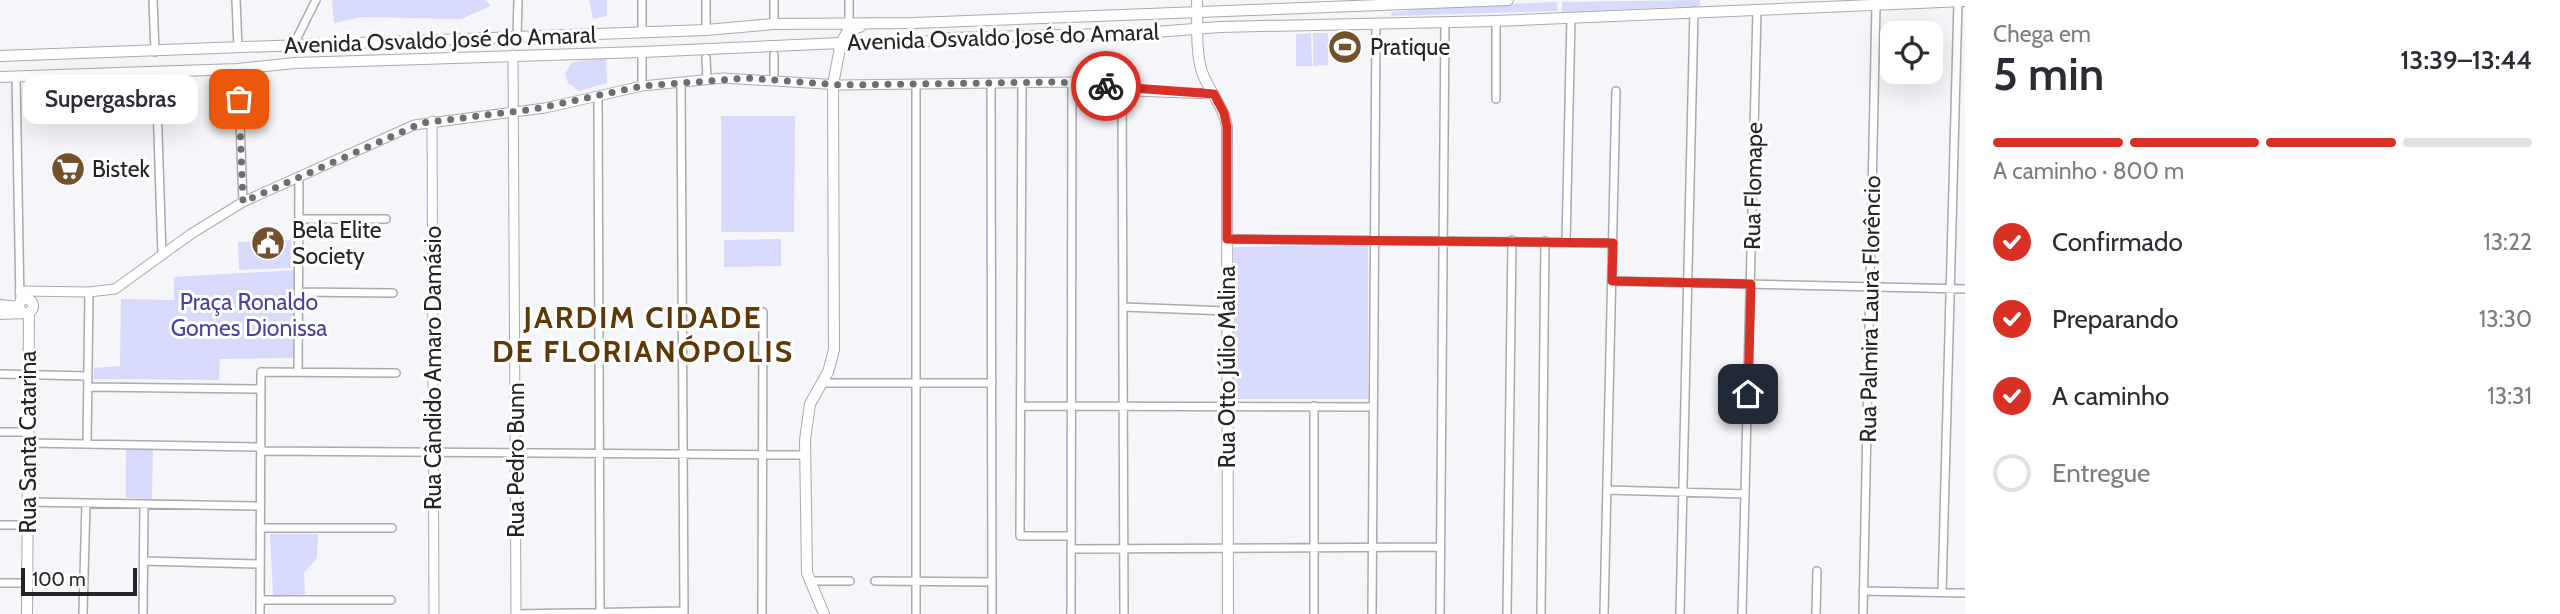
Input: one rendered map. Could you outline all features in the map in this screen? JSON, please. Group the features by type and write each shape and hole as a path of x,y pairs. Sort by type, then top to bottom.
{"main road":[{"name":"Avenida Osvaldo José do Amaral","path":"0,57 706,30 774,24 988,19 1198,5 1508,0"},
{"path":"1376,24 1382,10 1430,2"},
{"name":"Avenida Osvaldo José do Amaral","path":"0,77 156,72 295,63 841,43 915,43 950,38 1142,33 1198,28 1496,21 1694,10 1757,10 1834,3 1877,5 1962,2"},
{"name":"Rua Otto Júlio Malina","path":"1198,5 1200,62 1224,113 1227,127 1228,614"},
{"path":"950,38 961,33 992,31 994,27 988,19"},
{"path":"824,614 810,581 805,455 808,415 834,350 832,83 841,43 851,28 875,23"},
{"path":"743,47 733,41 736,32 774,24"},
{"path":"295,63 314,57 345,57 350,52 345,42"},
{"path":"214,69 210,61 217,53 257,48"},
{"path":"0,305 25,307"},
{"path":"0,314 25,307"},
{"name":"Rua Santa Catarina","path":"25,307 28,375 27,614"}],"street":[{"path":"153,0 155,52"},
{"path":"236,0 238,48"},
{"path":"293,46 316,0"},
{"path":"517,37 518,0"},
{"path":"642,0 642,32"},
{"path":"706,0 706,30"},
{"path":"774,0 774,24"},
{"path":"849,0 849,23"},
{"path":"1942,592 1962,2"},
{"name":"Rua Palmira Laura Florêncio","path":"1863,614 1877,5"},
{"path":"1680,614 1694,10"},
{"name":"Rua Flomape","path":"1742,614 1757,10"},
{"path":"1566,242 1571,17"},
{"path":"1496,21 1496,99"},
{"path":"1440,614 1441,239 1445,22"},
{"path":"1372,614 1376,24"},
{"path":"642,52 642,86"},
{"name":"Rua Pedro Bunn","path":"513,55 516,614"},
{"path":"774,55 774,79"},
{"path":"706,58 707,79"},
{"path":"238,68 243,202"},
{"path":"156,72 162,255"},
{"name":"Rua Santa Catarina","path":"16,76 20,291 25,307"},
{"path":"20,291 89,292 125,285 162,255 243,202 407,128 432,121 514,112 642,86 707,79 916,84 1072,82 1122,90 1214,94"},
{"path":"516,614 684,613 681,82"},
{"path":"1022,82 1020,536 1070,536"},
{"path":"1071,614 1072,82"},
{"path":"992,83 992,614"},
{"path":"916,84 916,614"},
{"path":"1122,90 1124,614"},
{"path":"1604,614 1616,91"},
{"path":"598,96 600,613"},
{"name":"Rua Cândido Amaro Damásio","path":"432,121 434,614"},
{"path":"298,372 299,176"},
{"path":"299,219 386,219"},
{"path":"1227,239 1374,238 1613,243"},
{"path":"1507,614 1512,240"},
{"path":"1541,614 1545,241"},
{"path":"1612,281 1965,289"},
{"path":"25,307 39,292"},
{"path":"87,444 89,292"},
{"path":"298,292 393,293"},
{"path":"1124,307 1227,311"},
{"path":"762,614 763,312"},
{"path":"260,614 261,372 396,373"},
{"path":"0,374 88,376"},
{"path":"821,383 992,383"},
{"path":"88,387 261,389"},
{"path":"1021,407 1373,407"},
{"path":"1314,407 1314,614"},
{"path":"0,432 87,444 261,449 805,455"},
{"path":"1608,490 1745,494"},
{"path":"27,502 260,506"},
{"path":"83,614 86,503"},
{"path":"143,614 144,504"},
{"path":"0,525 27,525"},
{"path":"260,528 392,528"},
{"path":"1070,549 1440,547"},
{"path":"144,561 260,564"},
{"path":"1816,614 1817,571"},
{"path":"810,581 850,581"},
{"path":"875,581 992,582"},
{"path":"0,583 27,583"},
{"path":"1864,591 1965,593"},
{"path":"260,600 391,600"}],"green space":[{"path":"332,0 486,0 491,6 461,19 362,17 334,23"},
{"path":"589,0 607,0 607,16 593,19"},
{"path":"1700,0 1700,6 1562,12 1562,2"},
{"path":"1557,2 1558,11 1391,16 1392,12 1448,6"},
{"path":"1311,33 1312,66 1296,66 1296,34"},
{"path":"1313,33 1328,33 1328,65 1313,66"},
{"path":"606,58 607,83 579,91 568,83 565,74 572,62"},
{"path":"721,116 795,116 794,232 721,232"},
{"path":"781,239 781,266 724,267 724,240"},
{"path":"291,240 291,268 239,270 238,242"},
{"path":"1368,244 1368,399 1233,399 1234,247"},
{"name":"Praça Ronaldo Gomes Dionissa","path":"297,270 294,358 220,359 219,380 94,379 94,368 120,366 121,299 174,300 174,277"},
{"path":"126,448 153,448 152,499 126,498"},
{"path":"270,534 318,534 317,558 304,573 305,594 273,596"}],"way so far":[{"path":"239,99 243,202 422,123 535,109 642,86 747,78 841,85 1059,82 1106,86"}],"place":[{"name":"Pratique","path":"1345,47"},
{"name":"Supergasbras","path":"239,99"},
{"name":"Bistek","path":"68,169"},
{"name":"Bela Elite Society","path":"268,243"}],"district":[{"name":"JARDIM CIDADE DE FLORIANÓPOLIS","path":"643,334"}],"route":[{"path":"1106,86 1132,91 1214,94 1224,113 1227,127 1227,239 1613,243 1612,281 1751,284 1748,394"}]}
